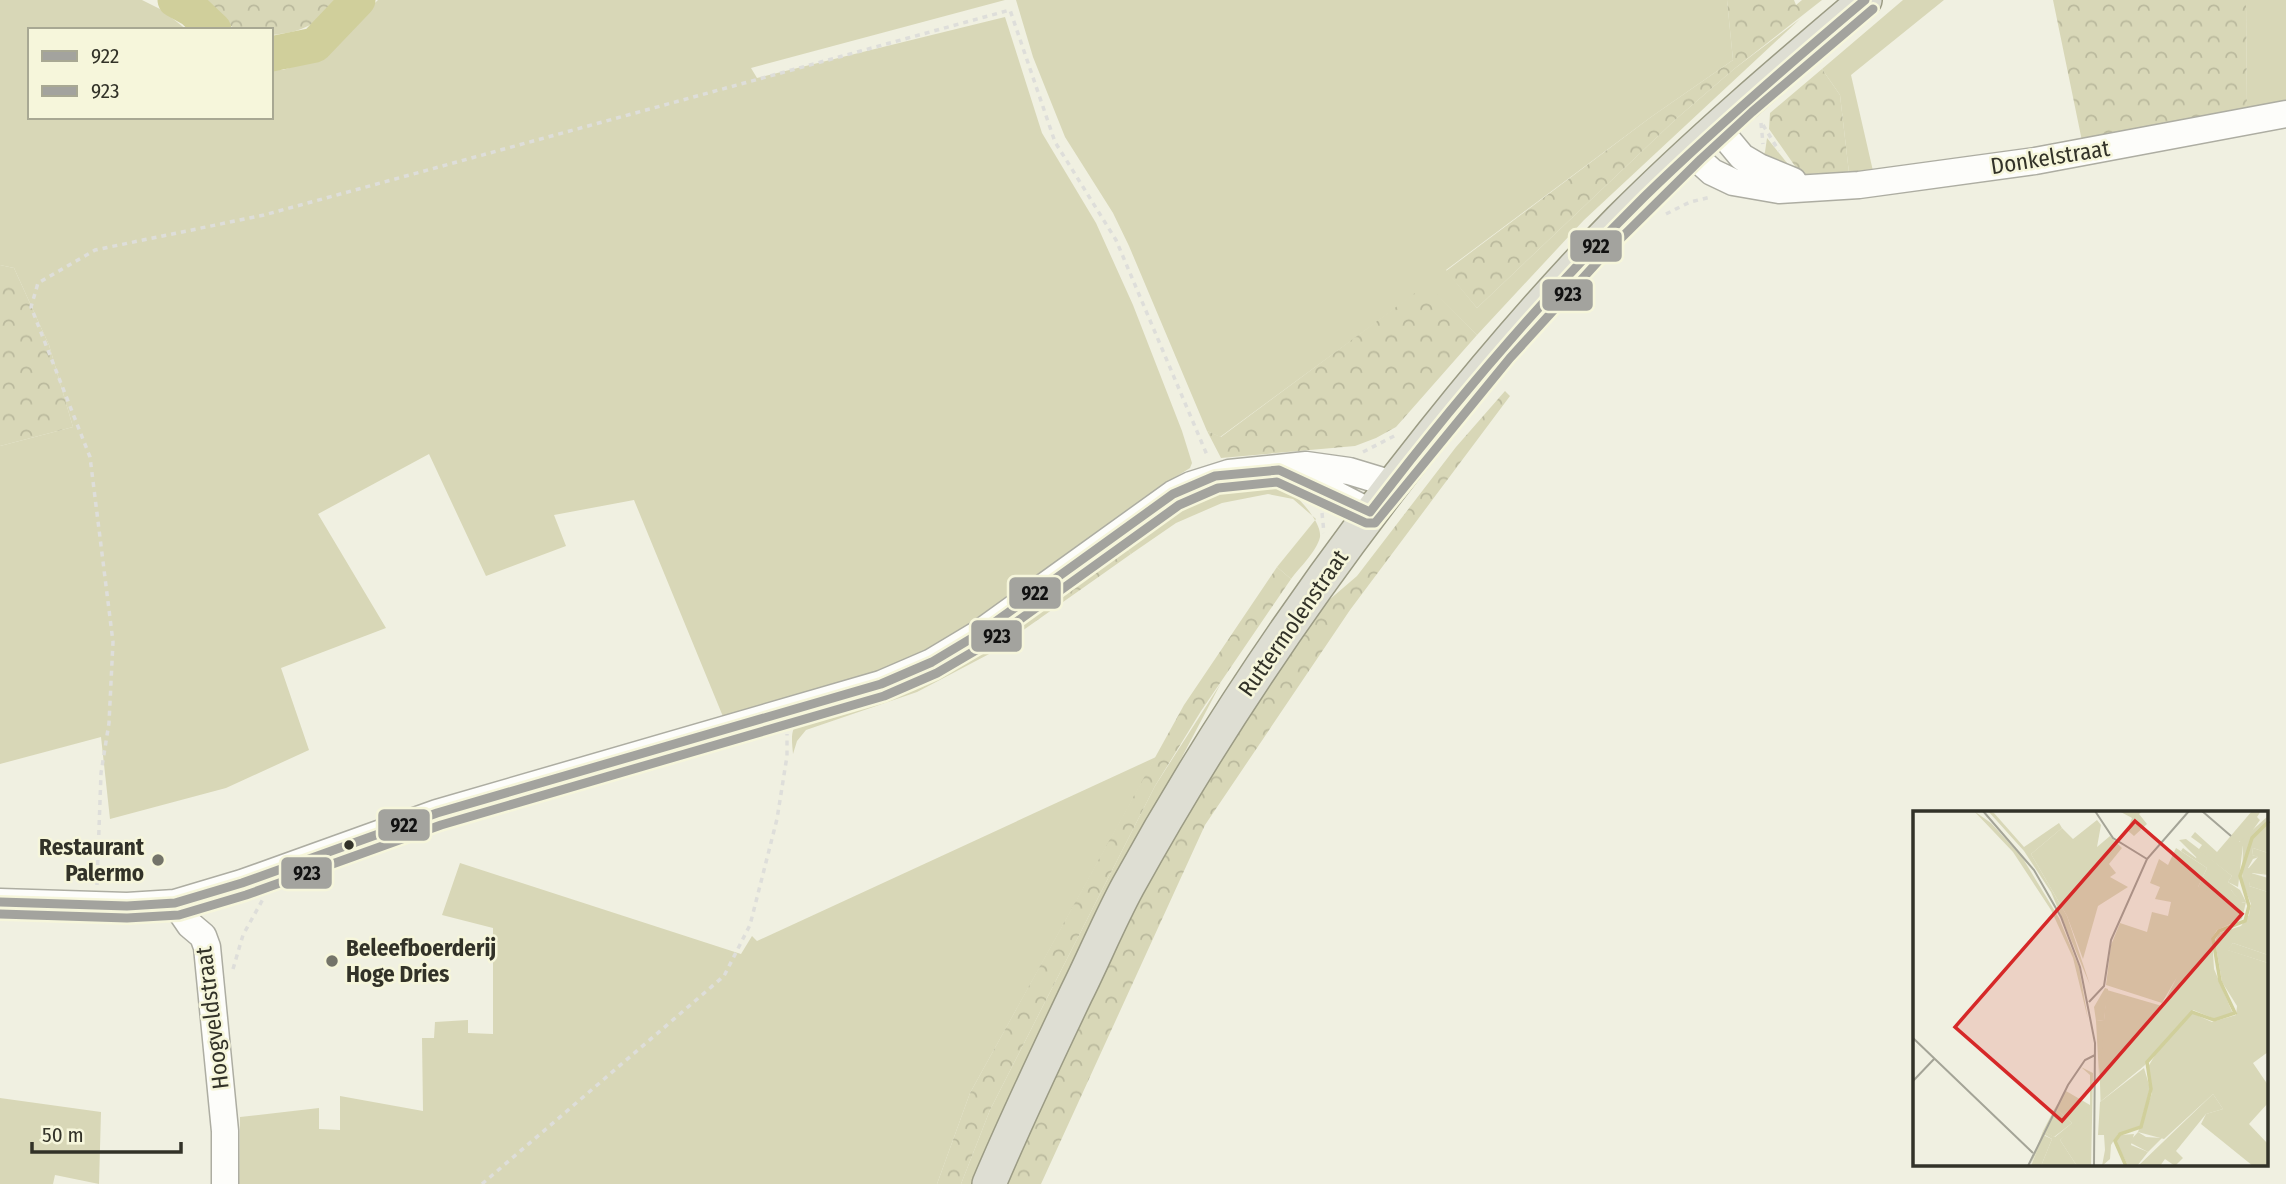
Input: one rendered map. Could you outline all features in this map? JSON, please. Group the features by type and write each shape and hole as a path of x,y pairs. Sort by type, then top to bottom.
{"main road":[{"name":"Ruttermolenstraat","path":"989,1184 1013,1127 1127,889 1222,725 1307,597 1454,405 1522,325 1620,220 1717,127 1865,0"}],"street":[{"name":"Donkelstraat","path":"1691,153 1712,172 1734,182 1779,190 1859,185 2035,161 2286,114"},
{"name":"Donkelstraat","path":"1717,127 1742,157 1811,186"},
{"path":"0,902 97,905 175,903 242,883 437,814 881,684 932,662 977,635 1173,494 1215,475 1306,465 1338,469 1392,484"},
{"path":"1279,470 1370,512"},
{"name":"Hoogveldstraat","path":"175,903 190,925 203,936 207,947 225,1132 225,1184"}],"path":[{"path":"97,905 101,773 113,684 112,630 90,457 31,307 38,283 95,250 264,215 1010,10 1055,142 1116,240 1215,475"},
{"path":"1754,164 1762,153 1761,122 1782,155"},
{"path":"1664,214 1690,202 1714,196 1734,182"},
{"path":"482,1184 724,976 750,925 777,818 787,756 788,710"},
{"path":"212,1005 230,977 243,934 267,893"}],"green space":[{"path":"0,0 142,0 162,10 184,28 28,28 28,119 273,119 273,70 283,70 319,58 378,0 1005,0 751,68 757,78 1005,17 1042,133 1096,223 1133,305 1192,463 1190,468 1155,490 990,613 920,656 849,685 724,719 634,500 554,515 566,546 486,576 429,454 318,514 386,628 281,668 309,750 226,788 110,819 101,737 0,764 0,446 73,427 49,345 14,268 0,265"},
{"path":"192,0 339,0 324,15 292,32 273,35 273,28 234,28"},
{"path":"1016,0 1727,0 1733,60 1651,117 1446,270 1477,308 1676,119 1734,69 1800,19 1584,220 1477,335 1427,285 1220,437 1207,431 1129,246 1113,213 1065,137 1033,57"},
{"path":"1727,0 1794,0 1796,5 1802,0 1822,0 1734,69 1676,119 1477,308 1446,271 1651,117 1733,60"},
{"path":"1903,0 1944,0 1851,75 1873,171 1849,173 1840,95 1822,69"},
{"path":"2053,0 2246,0 2247,112 2082,141"},
{"path":"2246,0 2286,0 2286,105 2247,112"},
{"path":"1822,69 1840,95 1849,173 1806,174 1797,169 1769,129 1770,113"},
{"path":"1767,138 1796,174 1761,161"},
{"path":"0,265 14,268 49,345 73,427 0,446"},
{"path":"1427,284 1477,335 1396,427 1355,446 1221,458 1207,431 1221,437"},
{"path":"1505,391 1510,396 1350,610 1205,825 1041,1184 1006,1184 1029,1125 1144,892 1232,738 1322,606 1357,576 1456,447"},
{"path":"1277,484 1286,488 1312,516 1293,499 1268,494 1222,503 1176,523 1131,554 1122,541 1189,501 1221,490"},
{"path":"1315,520 1320,537 1318,542 1291,579 1277,567"},
{"path":"1122,541 1131,554 991,653 984,642"},
{"path":"1277,567 1291,579 1201,711 1155,786 990,1110 961,1184 937,1184 970,1093 1184,705"},
{"path":"984,642 991,653 917,692 806,730 797,741 793,754 793,730 802,718"},
{"path":"1221,683 1051,1006 972,1184 961,1184 990,1110 1155,786"},
{"path":"1156,757 970,1093 937,1184 239,1184 240,1117 319,1108 319,1129 340,1130 340,1096 423,1111 422,1038 434,1038 435,1022 468,1020 468,1033 493,1034 493,928 442,915 460,863 741,954 752,936 757,941"},
{"path":"0,1098 101,1112 99,1184 55,1175 53,1184 0,1184"}],"waterway":[{"path":"175,0 193,10 212,28"},
{"path":"273,54 315,45 358,0"}],"transit line":[{"name":"922","path":"0,902 127,906 175,903 242,883 437,813 881,684 932,662 977,635 1173,494 1215,476 1279,470 1370,512 1502,350 1607,234 1725,121 1865,0"},
{"name":"923","path":"0,914 127,918 179,915 246,895 441,825 884,696 937,673 983,646 1179,505 1218,488 1277,482 1366,523 1375,523 1510,358 1603,256 1752,112 1873,9"}],"place":[{"name":"Restaurant Palermo","path":"158,860"},
{"name":"Beleefboerderij Hoge Dries","path":"332,961"}]}
